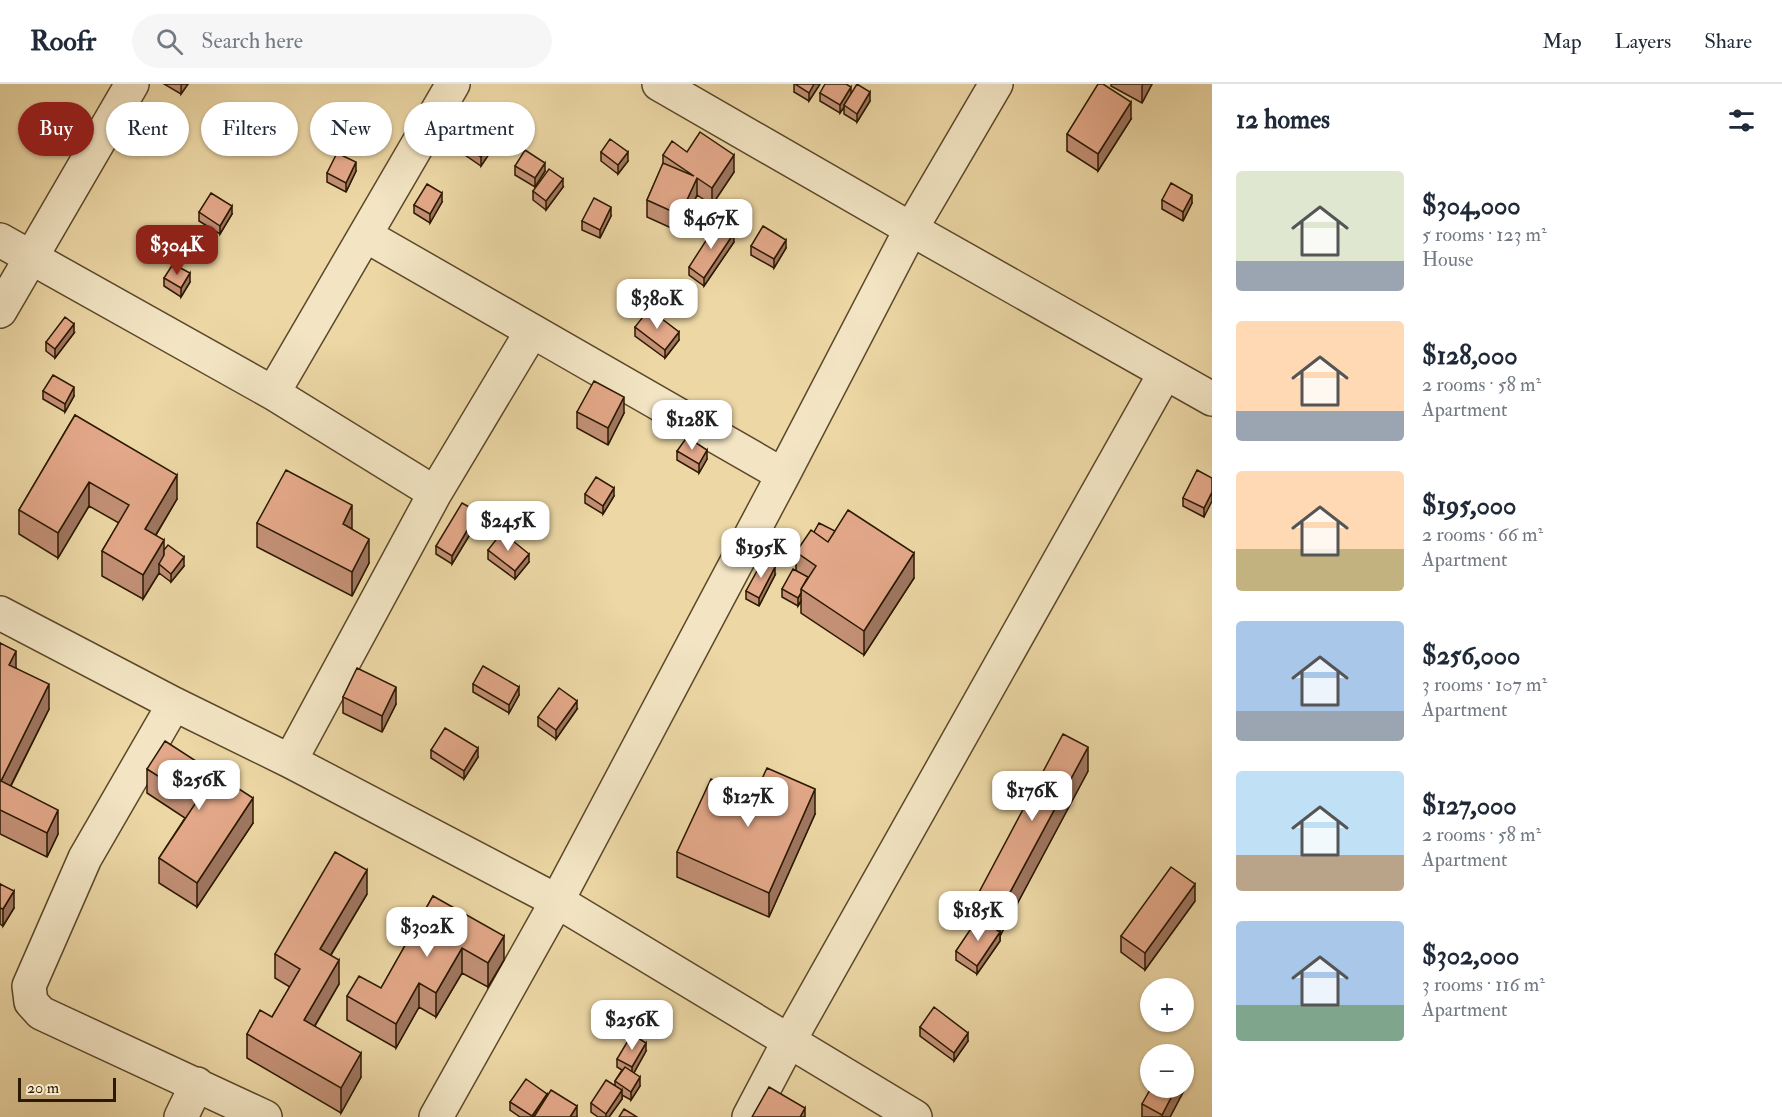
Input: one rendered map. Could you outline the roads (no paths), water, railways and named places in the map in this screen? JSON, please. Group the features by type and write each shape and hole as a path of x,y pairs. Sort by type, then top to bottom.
{"street":[{"path":"0,311 132,84"},
{"path":"273,393 453,84"},
{"path":"659,84 911,230 1212,399"},
{"path":"436,1117 557,901 911,230 996,84"},
{"path":"365,235 783,475"},
{"path":"0,240 273,393 435,493"},
{"path":"290,760 435,493 532,331"},
{"path":"749,1117 789,1041 1165,373"},
{"path":"0,613 174,704 290,760 557,901 915,1117"},
{"path":"174,704 85,858 29,986 31,1002 41,1013 264,1117"},
{"path":"181,1117 197,1084"}]}
